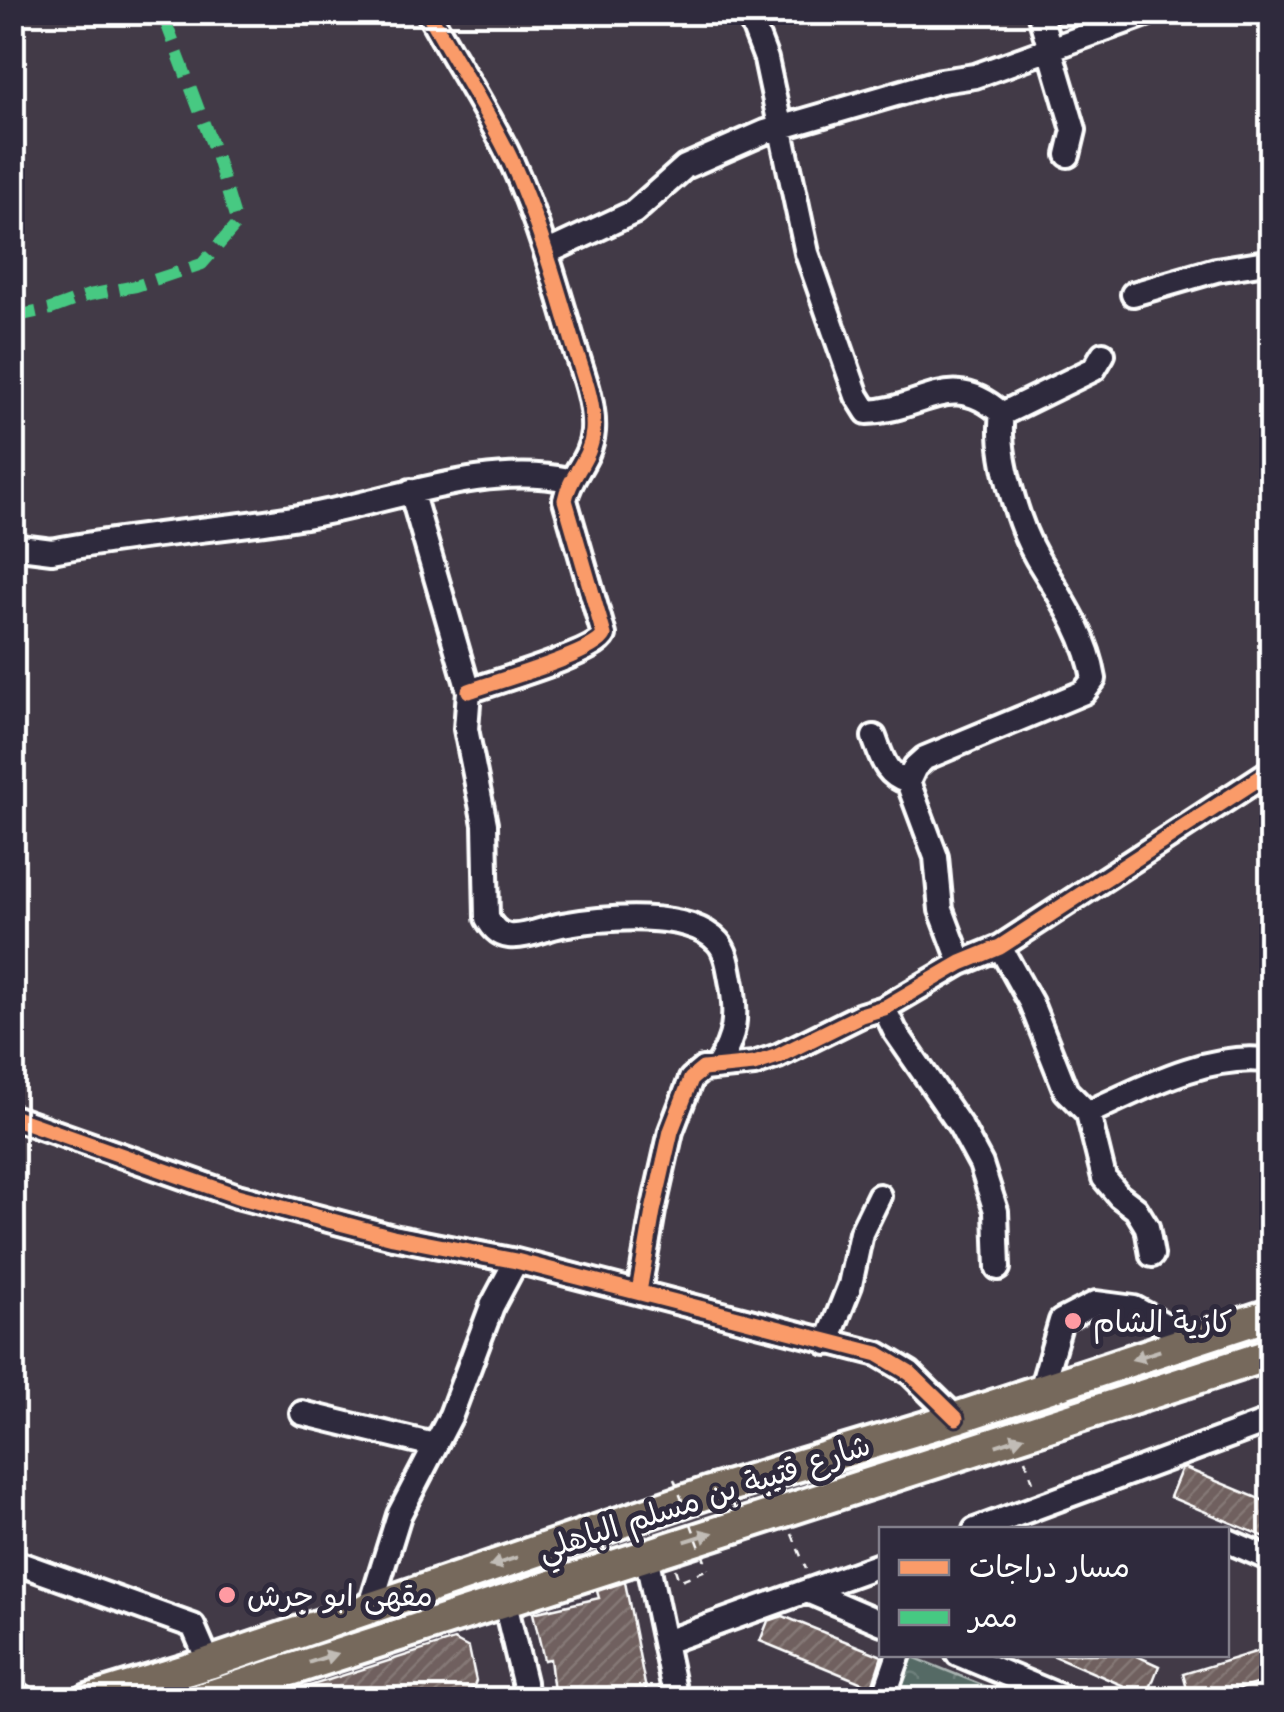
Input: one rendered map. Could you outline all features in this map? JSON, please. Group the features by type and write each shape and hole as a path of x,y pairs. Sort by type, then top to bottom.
{"main road":[{"name":"شارع قتيبة بن مسلم الباهلي","path":"88,1700 130,1692 371,1605 710,1492 956,1418 1272,1314"},
{"name":"شارع قتيبة بن مسلم الباهلي","path":"197,1700 1272,1354"}],"street":[{"path":"428,12 510,158 546,252 594,426 582,468 568,480 565,500 604,635 600,644 469,691"},
{"path":"748,12 766,59 807,253 836,346 867,412 951,392 972,392 1002,414"},
{"path":"1039,12 1074,130 1068,156"},
{"path":"546,252 634,212 686,167 780,126 942,81 975,76 1152,12"},
{"path":"1134,294 1216,270 1272,261"},
{"path":"1002,414 1094,369 1103,354"},
{"path":"960,964 941,910 936,857 908,782 915,767 926,758 1084,692 1094,679 1070,614 1026,534 1010,485 999,431 1002,414"},
{"path":"12,546 52,551 307,516 381,502 442,484 546,475 568,480"},
{"path":"411,492 469,691 466,729 485,824 486,909 493,928 512,937 562,925 626,919 681,923 704,932 718,942 725,954 736,1014 734,1035 718,1065"},
{"path":"874,736 888,772 908,782"},
{"path":"639,1292 652,1211 681,1102 691,1079 702,1069 766,1060 884,1008 960,964 1000,947 1272,770"},
{"path":"1000,947 1032,1003 1066,1091 1088,1113 1104,1178 1136,1209 1147,1227 1152,1255"},
{"path":"884,1008 981,1164 996,1211 998,1268"},
{"path":"1088,1113 1180,1071 1258,1058 1272,1060"},
{"path":"12,1117 238,1196 392,1237 516,1261 878,1354 910,1373 956,1418"},
{"path":"828,1342 850,1285 861,1233 880,1196"},
{"path":"371,1605 400,1515 456,1402 492,1306 516,1261"},
{"path":"1042,1390 1061,1321 1096,1304 1134,1308 1192,1340"},
{"path":"302,1414 434,1444"},
{"path":"982,1527 1272,1420"},
{"path":"1229,1541 1272,1560"},
{"path":"646,1555 676,1700"},
{"path":"12,1560 193,1626 209,1663"},
{"path":"665,1642 879,1565"},
{"path":"810,1590 879,1622"},
{"path":"504,1599 525,1700"},
{"path":"883,1700 898,1657"},
{"path":"966,1657 1069,1700"},
{"path":"1004,1700 1014,1676"},
{"path":"12,1690 25,1700"}],"path":[{"path":"1017,1438 1042,1505"},
{"path":"674,1479 708,1569 680,1580"},
{"path":"792,1533 810,1590"}],"green space":[{"path":"907,1657 997,1691 993,1699 890,1700"}],"building":[{"path":"1185,1468 1272,1504 1272,1540 1170,1497"},
{"path":"625,1582 648,1700 555,1700 550,1659 544,1660 533,1613 599,1598 597,1591"},
{"path":"783,1616 879,1655 882,1657 872,1687 760,1641 768,1621"},
{"path":"454,1640 469,1648 476,1681 473,1689 442,1700 275,1697"},
{"path":"1272,1647 1272,1679 1204,1700 1190,1700 1183,1674"},
{"path":"1057,1657 1140,1657 1159,1666 1147,1696"}],"marked path":[{"path":"12,317 136,286 202,264 237,224 216,155 162,12"}],"cycle path":[{"path":"428,12 492,122 520,182 587,386 593,420 588,450 565,500 604,635 564,659 469,691"},
{"path":"639,1292 671,1131 691,1079 703,1069 754,1064 778,1056 861,1015 884,1008 961,963 1000,947 1272,770"},
{"path":"12,1117 237,1196 393,1237 516,1261 878,1354 910,1373 956,1418"}],"place":[{"name":"كازية الشام","path":"1073,1321"},
{"name":"مقهى ابو جرش","path":"227,1595"}]}
